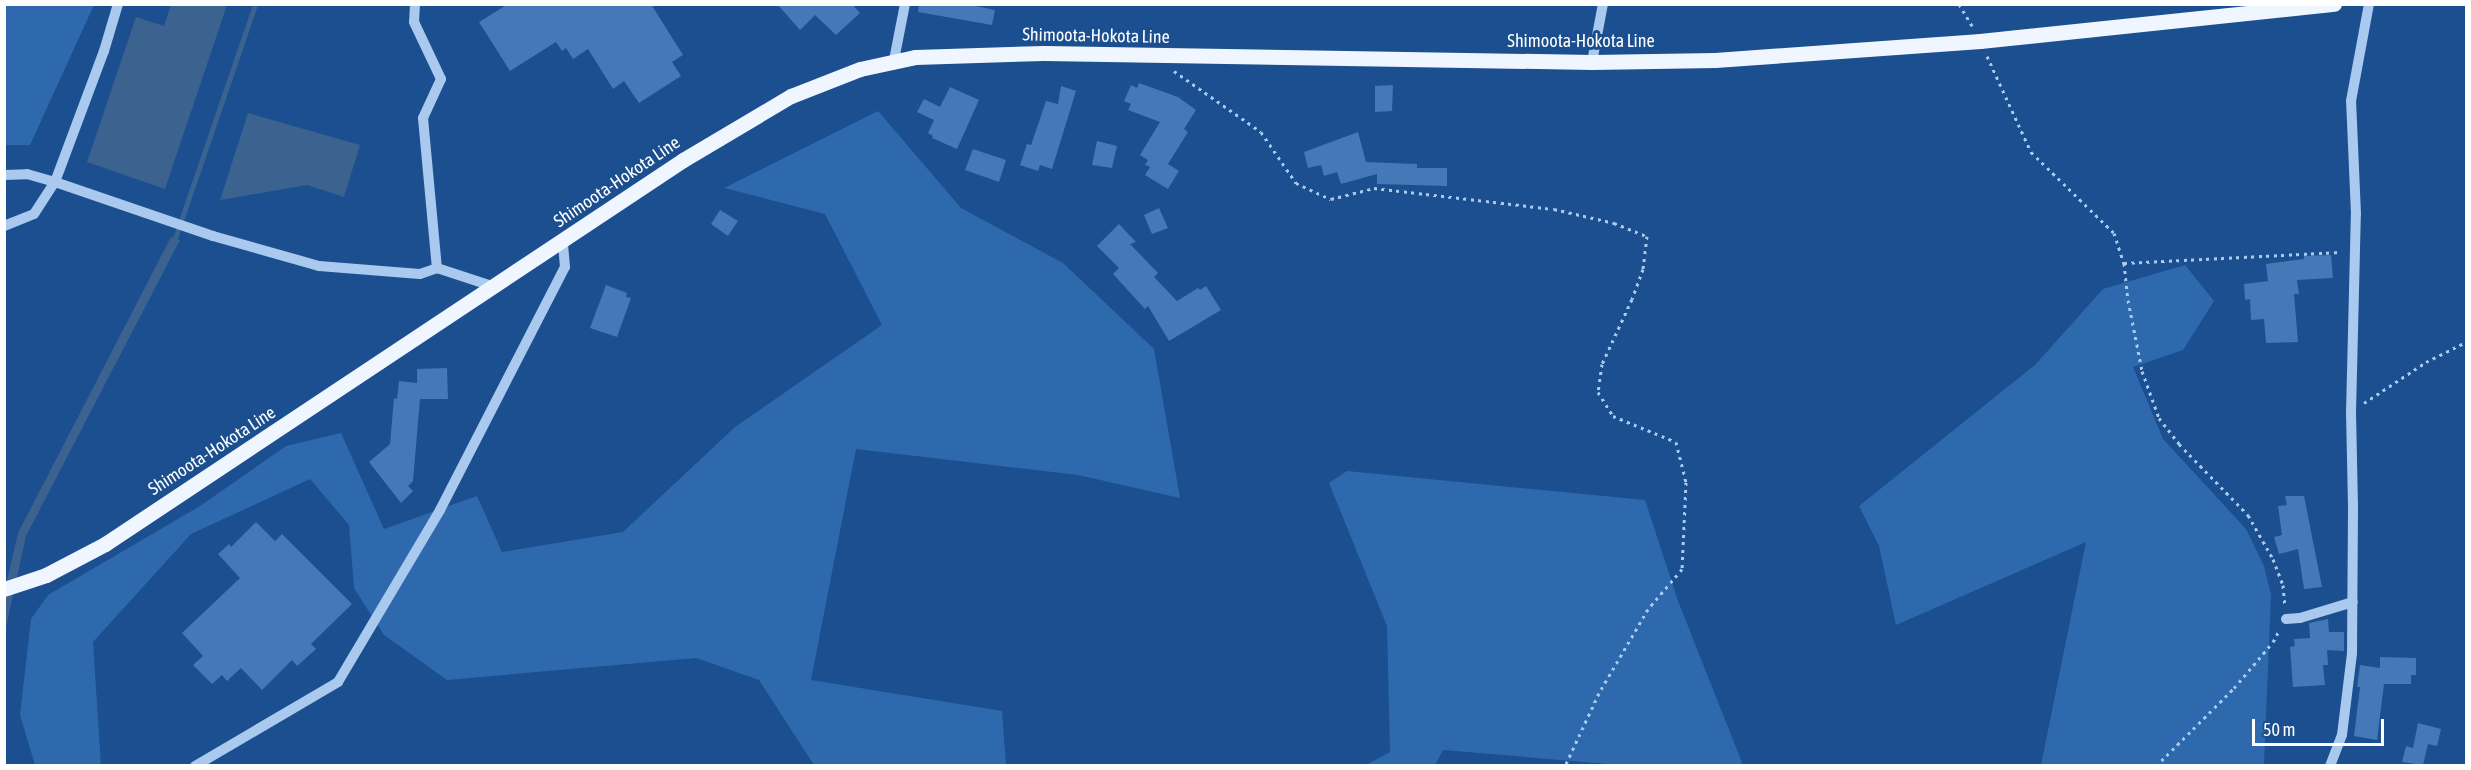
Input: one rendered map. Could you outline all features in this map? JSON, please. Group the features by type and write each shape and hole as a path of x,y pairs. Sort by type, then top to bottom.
{"main road":[{"name":"Shimoota-Hokota Line","path":"4,589 46,575 105,544 563,242 683,160 791,96 860,69 894,60 942,55 1044,53 1152,57 1592,62 1727,60 1980,41 2334,4"}],"street":[{"path":"4,226 34,214 55,182 104,51 118,4"},
{"path":"415,4 414,22 441,79 423,118 437,268"},
{"path":"894,60 905,4"},
{"path":"1592,62 1603,4"},
{"path":"2330,765 2342,735 2352,653 2351,413 2356,214 2351,101 2369,4"},
{"path":"4,175 27,174 55,182 127,209 319,266 420,274 437,268 495,287"},
{"path":"195,765 338,682 440,510 565,267 563,242"},
{"path":"2286,619 2300,618 2353,602"}],"path":[{"path":"1959,4 1980,41 2031,152 2114,233 2124,263 2128,300 2142,371 2159,418 2179,444 2248,515 2273,559 2283,585 2286,619 2273,642 2234,688 2156,765"},
{"path":"1152,57 1261,132 1296,183 1331,199 1374,188 1554,209 1614,223 1647,236 1643,269 1602,364 1598,392 1613,416 1676,441 1686,482 1682,569 1648,609 1599,693 1565,765"},
{"path":"2124,263 2355,252"},
{"path":"2351,413 2426,362 2466,342"}],"shaded area":[{"path":"5,4 94,5 30,145 5,145"},
{"path":"171,5 227,5 165,189 87,162 136,17 164,26"},
{"path":"878,111 961,208 1063,263 1154,349 1180,498 1078,475 856,449 811,680 1002,711 1006,765 814,765 759,680 696,658 447,680 384,635 354,588 349,525 310,479 191,534 93,642 101,765 35,765 20,715 31,619 48,595 200,506 286,446 341,433 384,529 477,496 502,552 623,532 735,427 882,325 825,214 724,188"},
{"path":"248,113 360,145 344,197 307,185 220,200"},
{"path":"171,237 180,240 26,536 5,632 5,589 18,533"},
{"path":"2185,265 2214,301 2183,350 2133,367 2163,439 2246,529 2264,566 2271,595 2264,765 2041,765 2086,542 1896,625 1879,546 1859,506 2035,365 2103,289"},
{"path":"1347,471 1645,500 1678,601 1743,765 1619,765 1443,750 1435,765 1366,765 1390,752 1387,626 1329,483"}],"building":[{"path":"508,4 651,4 683,55 672,62 681,76 639,103 624,81 613,89 588,49 573,59 566,48 562,51 556,42 510,71 479,22"},
{"path":"777,4 852,4 860,13 836,35 815,15 800,30"},
{"path":"919,4 966,4 995,10 992,25 918,12"},
{"path":"1139,83 1178,97 1196,110 1184,129 1188,132 1168,164 1179,171 1168,189 1145,175 1150,167 1145,165 1148,160 1140,155 1160,122 1128,110 1131,104 1124,101 1131,85 1137,88"},
{"path":"1393,85 1392,111 1375,112 1375,86"},
{"path":"1061,86 1076,91 1052,169 1040,165 1038,171 1020,165 1027,144 1031,145 1046,101 1058,104"},
{"path":"950,87 979,100 957,149 932,138 933,136 928,133 934,120 917,112 924,99 940,107"},
{"path":"1358,132 1366,162 1417,164 1417,168 1447,168 1447,186 1377,184 1377,174 1341,184 1337,172 1324,176 1321,165 1308,168 1304,152"},
{"path":"1097,141 1117,146 1112,168 1092,165"},
{"path":"973,149 1006,160 999,182 965,170"},
{"path":"1159,208 1168,228 1152,234 1144,215"},
{"path":"720,210 738,221 728,236 711,224"},
{"path":"1119,224 1136,242 1130,244 1158,273 1154,277 1177,301 1198,288 1200,290 1206,286 1221,310 1169,341 1148,306 1145,309 1113,274 1119,268 1097,246"},
{"path":"2331,255 2333,278 2297,280 2299,294 2294,294 2298,342 2266,343 2264,319 2251,320 2250,299 2245,300 2244,284 2268,281 2266,264 2304,259 2304,256"},
{"path":"606,285 627,293 626,297 631,298 617,337 590,328"},
{"path":"447,368 448,399 420,399 413,481 408,486 413,491 401,503 369,462 390,444 394,398 397,399 399,381 417,383 417,369"},
{"path":"2285,496 2304,496 2322,587 2304,589 2298,549 2279,554 2274,537 2282,535 2278,506 2287,505"},
{"path":"256,522 275,541 282,534 352,604 311,644 316,649 297,666 292,660 262,690 241,668 227,681 222,675 212,684 193,665 203,656 182,633 240,578 218,554 229,544 231,547"},
{"path":"2328,619 2329,632 2344,632 2344,651 2327,650 2328,665 2323,665 2325,685 2293,687 2290,647 2295,646 2294,639 2310,638 2309,623"},
{"path":"2380,657 2416,658 2416,675 2411,675 2411,684 2384,684 2377,740 2354,736 2360,687 2357,687 2360,665 2380,668"},
{"path":"2418,723 2441,729 2437,746 2428,744 2423,765 2402,762 2406,746 2413,748"}],"waterway":[{"path":"173,244 255,4"}]}
